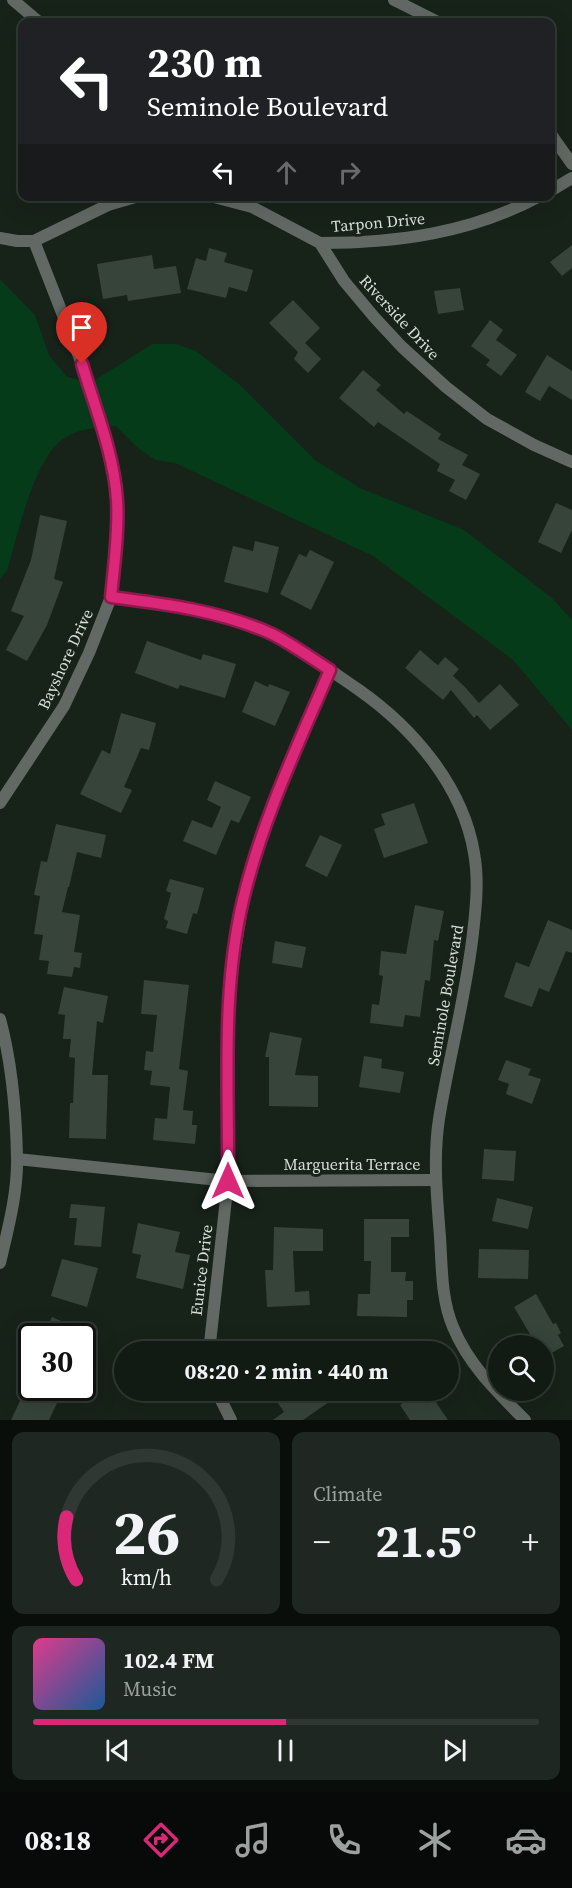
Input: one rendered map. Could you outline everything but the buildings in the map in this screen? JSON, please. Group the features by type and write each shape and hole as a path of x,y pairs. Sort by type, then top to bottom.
{"street":[{"path":"13,0 34,18"},
{"path":"394,0 430,18"},
{"path":"555,140 572,164"},
{"path":"555,188 572,178"},
{"path":"0,238 17,242 34,241 108,205 122,201"},
{"name":"Riverside Drive","path":"229,201 273,216 320,243 344,281 375,318 402,347 446,387 487,419 534,445 572,462"},
{"name":"Tarpon Drive","path":"320,243 407,239 480,223 529,201"},
{"name":"Bayshore Drive","path":"0,803 64,706 111,597 117,501 106,443 82,364 34,241"},
{"name":"Seminole Boulevard","path":"111,597 205,611 273,634 330,670 393,717 444,777 470,835 475,854 477,887 471,953 439,1120 436,1180 448,1311 453,1327 470,1359 491,1386 525,1420"},
{"name":"Eunice Drive","path":"210,1341 228,1181 228,1008 243,901 258,845 273,805 330,670"},
{"path":"0,1019 7,1045 17,1159 10,1223 0,1263"},
{"name":"Marguerita Terrace","path":"17,1159 228,1181 436,1180"},
{"path":"222,1401 231,1420"}],"shaded area":[{"path":"0,279 35,315 49,355 67,377 92,382 152,344 176,344 196,351 240,385 315,460 360,488 464,530 552,598 572,620 572,730 513,660 373,556 175,463 155,460 138,448 116,426 75,433 63,439 53,449 35,480 7,571 0,579"}],"route":[{"path":"82,364 114,476 117,501 111,597 205,611 255,627 273,634 330,670 273,805 258,845 243,901 228,1008 228,1181"}]}
